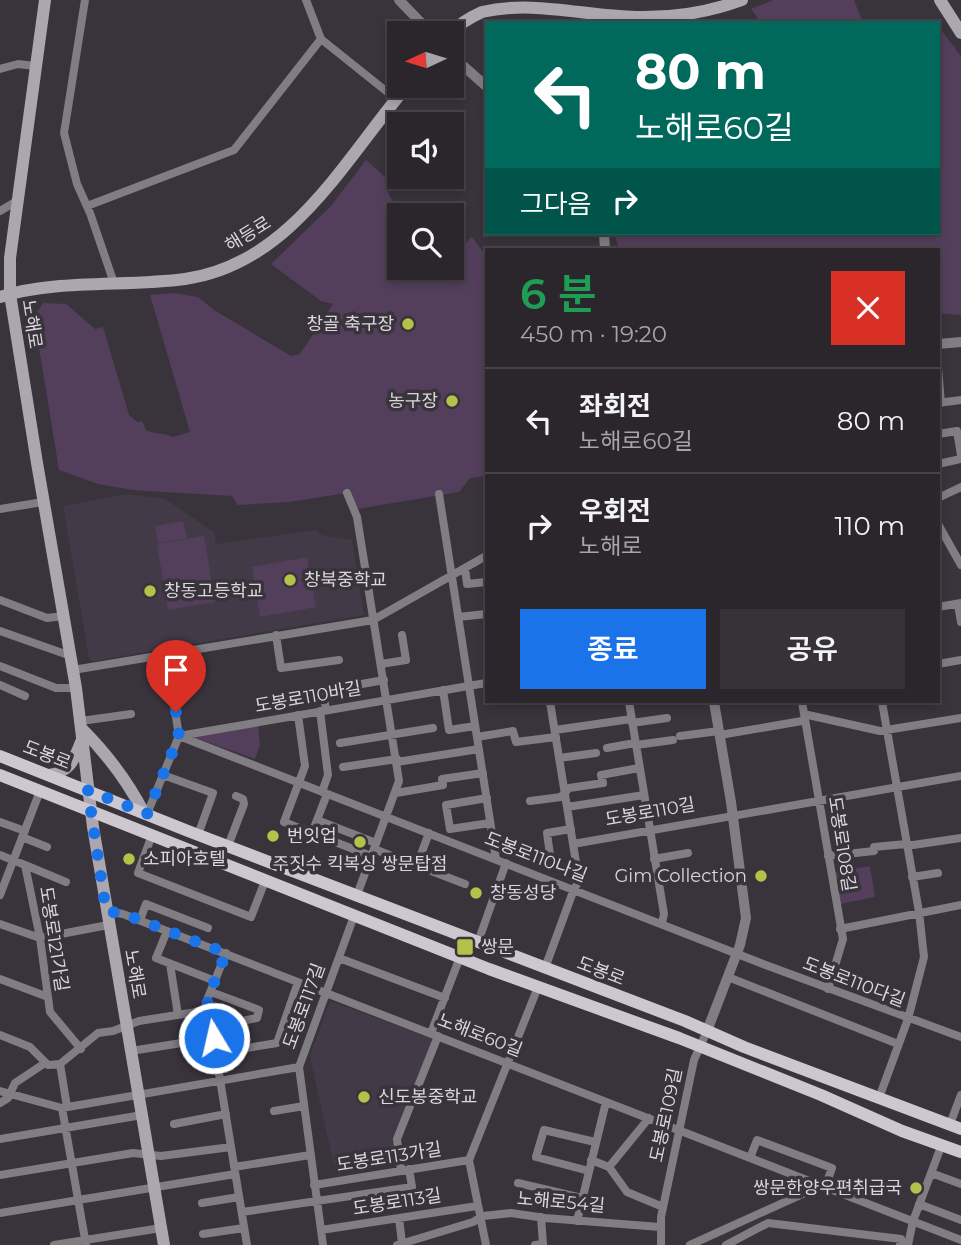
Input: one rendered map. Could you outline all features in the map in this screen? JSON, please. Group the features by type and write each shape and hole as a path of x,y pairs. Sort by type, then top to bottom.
{"main road":[{"name":"노해로","path":"45,0 5,295 71,656 108,925 164,1245"},
{"path":"464,22 499,5 540,2 610,15 669,17 718,9 742,0"},
{"path":"940,0 961,33"},
{"name":"해등로","path":"5,295 186,279 246,260 286,232 332,183 396,99"},
{"path":"49,775 68,769 75,758 82,729"},
{"path":"82,729 132,790 145,813"},
{"name":"도봉로","path":"0,756 198,835 955,1126"},
{"name":"도봉로","path":"0,775 961,1152"}],"street":[{"path":"85,0 64,133 77,184 114,284"},
{"path":"306,0 321,38 396,99"},
{"path":"398,0 419,21"},
{"path":"87,206 234,150 321,38"},
{"path":"0,69 18,64 35,66"},
{"path":"464,67 485,85"},
{"path":"0,211 17,201"},
{"path":"0,284 5,295"},
{"path":"940,344 961,342"},
{"path":"940,403 961,400"},
{"path":"940,434 957,431 961,457 940,463"},
{"path":"940,497 961,487"},
{"path":"347,493 357,517 399,781 357,895"},
{"path":"439,494 496,859"},
{"path":"0,509 43,502"},
{"path":"940,528 961,565"},
{"path":"940,546 961,544"},
{"path":"73,670 373,620 485,557"},
{"path":"465,568 467,584 485,582"},
{"path":"0,600 48,619 64,616"},
{"path":"940,607 959,603 961,622"},
{"path":"458,617 485,614"},
{"path":"0,631 71,656"},
{"path":"276,635 281,668 339,660"},
{"path":"381,664 406,660 402,635"},
{"path":"145,813 179,736 166,654"},
{"path":"940,664 961,660"},
{"path":"0,666 57,688 76,688"},
{"path":"312,833 328,775 323,691 384,680"},
{"name":"도봉로110바길","path":"179,736 485,683"},
{"path":"0,685 25,696"},
{"path":"443,690 449,730 475,726"},
{"path":"545,968 579,881 550,703"},
{"path":"629,703 664,914 662,923"},
{"path":"706,1031 737,953 744,930 746,906 715,703"},
{"name":"도봉로108길","path":"802,703 840,929 844,939 828,989"},
{"path":"879,1098 908,1019 924,957 919,912 882,703"},
{"path":"82,729 131,714"},
{"path":"298,715 306,766 284,822 312,833 374,849 465,884"},
{"path":"607,748 802,721 808,715 886,730 961,718"},
{"path":"477,737 513,731 516,742 555,733 667,718"},
{"path":"340,743 433,728"},
{"name":"도봉로110나길","path":"179,736 737,953"},
{"path":"161,749 172,753"},
{"path":"343,767 479,749"},
{"path":"559,758 596,752"},
{"path":"530,801 561,797 569,788 603,783 601,775 639,768"},
{"path":"396,793 443,785 442,779 483,773"},
{"path":"163,775 213,793 198,835"},
{"name":"도봉로110길","path":"573,844 961,776"},
{"path":"0,895 3,879 40,791"},
{"path":"567,807 643,795"},
{"path":"228,846 244,804 243,799 236,796"},
{"path":"487,798 446,805 450,829 490,823"},
{"path":"317,820 374,849"},
{"path":"0,822 47,846"},
{"path":"550,855 547,833 570,829"},
{"path":"417,865 429,833"},
{"path":"152,835 138,873 251,917 265,881"},
{"path":"828,856 961,838"},
{"path":"654,859 688,853"},
{"name":"도봉로121가길","path":"0,855 66,882"},
{"path":"478,942 506,863"},
{"name":"도봉로121가길","path":"25,866 40,938 50,1012 80,1049"},
{"path":"912,877 938,873"},
{"path":"140,920 146,904 208,928"},
{"path":"840,929 961,905"},
{"name":"노해로60길","path":"106,911 124,914 226,953 961,1240"},
{"name":"도봉로117길","path":"323,1245 299,1067 354,916"},
{"path":"0,924 40,938 108,925"},
{"path":"167,931 156,958 215,981"},
{"path":"226,953 207,1000 247,1245"},
{"name":"도봉로110다길","path":"737,953 961,1037"},
{"path":"242,1212 412,1187 397,1139 460,957"},
{"name":"도봉로117길","path":"339,958 444,998"},
{"name":"노해로","path":"170,964 178,1015"},
{"path":"728,977 898,1044"},
{"path":"0,979 48,998"},
{"path":"216,1052 277,1044 299,982"},
{"path":"486,1245 469,1160 538,987"},
{"path":"211,992 259,1010 257,1018 212,1027"},
{"name":"노해로","path":"60,1064 98,1033 139,1021 209,1010"},
{"name":"도봉로109길","path":"661,1245 663,1207 694,1060 706,1031"},
{"path":"0,1035 30,1046 45,1063 60,1064 66,1129 85,1242"},
{"path":"131,1051 214,1038"},
{"path":"0,1103 10,1095 15,1083 45,1063"},
{"path":"0,1091 65,1107 299,1067"},
{"path":"955,1126 961,1095"},
{"path":"577,1220 606,1102"},
{"path":"274,1111 304,1106"},
{"path":"174,1124 226,1114"},
{"path":"0,1139 142,1115"},
{"path":"609,1167 649,1118"},
{"path":"589,1171 537,1157 544,1130 595,1142"},
{"path":"690,1245 821,1186 832,1168 757,1140 750,1158"},
{"path":"908,1245 912,1221 942,1144"},
{"path":"0,1175 133,1153 161,1156 231,1147"},
{"path":"0,1213 154,1187 310,1155"},
{"name":"도봉로113가길","path":"314,1185 469,1160"},
{"path":"591,1160 609,1167 627,1192 663,1207"},
{"path":"931,1173 961,1184"},
{"path":"518,1183 582,1198"},
{"path":"202,1202 239,1197"},
{"path":"919,1204 961,1220"},
{"name":"도봉로113길","path":"321,1230 477,1206"},
{"name":"노해로54길","path":"398,1218 399,1244 422,1241 479,1218 511,1213 660,1227"},
{"path":"535,1245 543,1244 541,1217"},
{"path":"726,1245 768,1223 901,1238 900,1245"},
{"path":"54,1245 161,1228"},
{"path":"203,1234 244,1228"},
{"path":"740,1237 749,1245"}],"shaded area":[{"path":"773,0 854,0 862,21 760,21 751,9"},
{"path":"940,29 961,56 961,315 940,313 940,248 618,247 615,235 940,235"},
{"path":"366,160 385,177 387,189 394,203 387,203 387,280 464,280 464,244 472,237 485,255 485,476 470,478 459,492 357,509 347,493 289,502 238,505 232,496 132,490 98,484 59,470 34,317 43,303 66,304 95,329 103,327 129,415 137,422 142,421 146,430 173,437 190,432 150,295 174,293 198,297 214,310 291,356 300,354 333,304 321,301 271,264 331,206"},
{"name":"창동고등학교","path":"127,494 165,499 214,532 216,544 317,530 321,535 352,540 364,615 93,661 89,658 63,506"},
{"path":"183,521 187,538 158,543 155,526"},
{"path":"204,536 215,602 168,610 157,544"},
{"path":"307,557 316,607 260,617 252,567"},
{"path":"258,724 260,745 255,759 193,737"},
{"path":"870,866 875,897 840,904 835,872"},
{"name":"신도봉중학교","path":"330,1001 433,1039 393,1138 396,1156 334,1166 310,1056"}],"place":[{"name":"창골 축구장","path":"408,324"},
{"name":"농구장","path":"452,401"},
{"name":"창북중학교","path":"290,580"},
{"name":"창동고등학교","path":"150,591"},
{"name":"번잇업","path":"273,836"},
{"name":"주짓수 킥복싱 쌍문탑점","path":"360,842"},
{"name":"소피아호텔","path":"129,859"},
{"name":"Gim Collection","path":"761,876"},
{"name":"창동성당","path":"476,893"},
{"name":"쌍문","path":"465,947"},
{"name":"신도봉중학교","path":"364,1097"},
{"name":"쌍문한양우편취급국","path":"916,1188"}],"route":[{"path":"176,712 179,736 147,814 88,790 106,911 124,914 226,953 207,1000 214,1038"}]}
